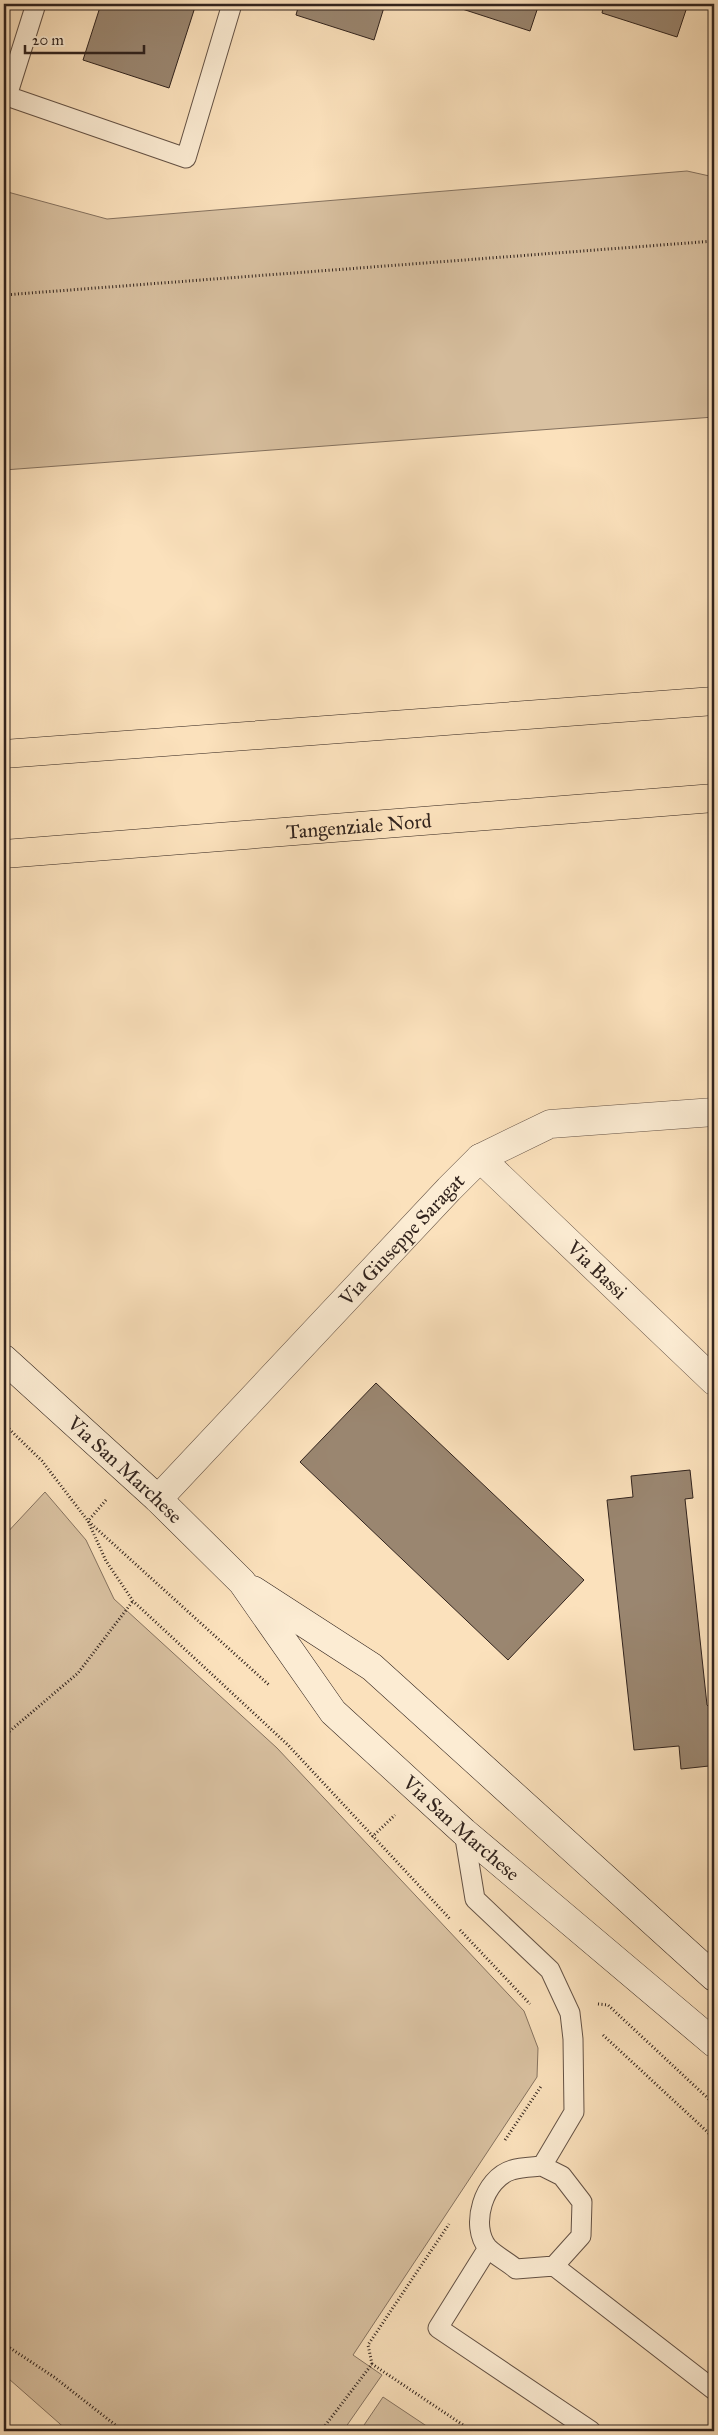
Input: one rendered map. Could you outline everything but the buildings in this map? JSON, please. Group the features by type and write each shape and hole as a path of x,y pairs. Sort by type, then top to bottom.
{"highway":[{"path":"4,754 714,701"},
{"name":"Tangenziale Nord","path":"4,854 714,798"}],"street":[{"name":"Via Giuseppe Saragat","path":"158,1499 480,1158 550,1124 714,1112"},
{"name":"Via Bassi","path":"480,1158 714,1381"},
{"name":"Via San Marchese","path":"4,1360 158,1499 242,1582 333,1712 464,1832 714,2043"},
{"name":"Via San Marchese","path":"242,1582 372,1667 714,1977"}],"lane":[{"path":"36,4 7,96 186,158 232,4"},
{"path":"464,1832 476,1899 550,1970 570,2013 573,2039 574,2112 542,2166"},
{"path":"554,2266 582,2236 582,2202 562,2176 542,2166 510,2170 491,2184 478,2218 482,2236 488,2248 516,2269 554,2266 714,2390"},
{"path":"488,2248 438,2328 591,2431"}],"path":[{"path":"4,295 714,241"},
{"path":"4,1424 42,1461 88,1521 271,1686"},
{"path":"88,1521 130,1474"},
{"path":"88,1521 106,1560 133,1601 288,1745 453,1922"},
{"path":"4,1736 78,1673 133,1601"},
{"path":"372,1837 397,1812"},
{"path":"459,1929 533,2007 542,2024 593,2003 608,2005 714,2104"},
{"path":"573,2039 592,2032 602,2033 714,2138"},
{"path":"4,2344 54,2377 123,2431"},
{"path":"321,2431 372,2364 472,2431"}],"shaded area":[{"path":"687,171 714,177 714,417 4,470 4,191 107,219"},
{"path":"45,1492 86,1540 114,1599 277,1748 524,2011 538,2048 537,2077 353,2355 382,2375 343,2431 68,2431 9,2379 4,2381 4,1536"},
{"path":"383,2397 434,2431 360,2431"}]}
